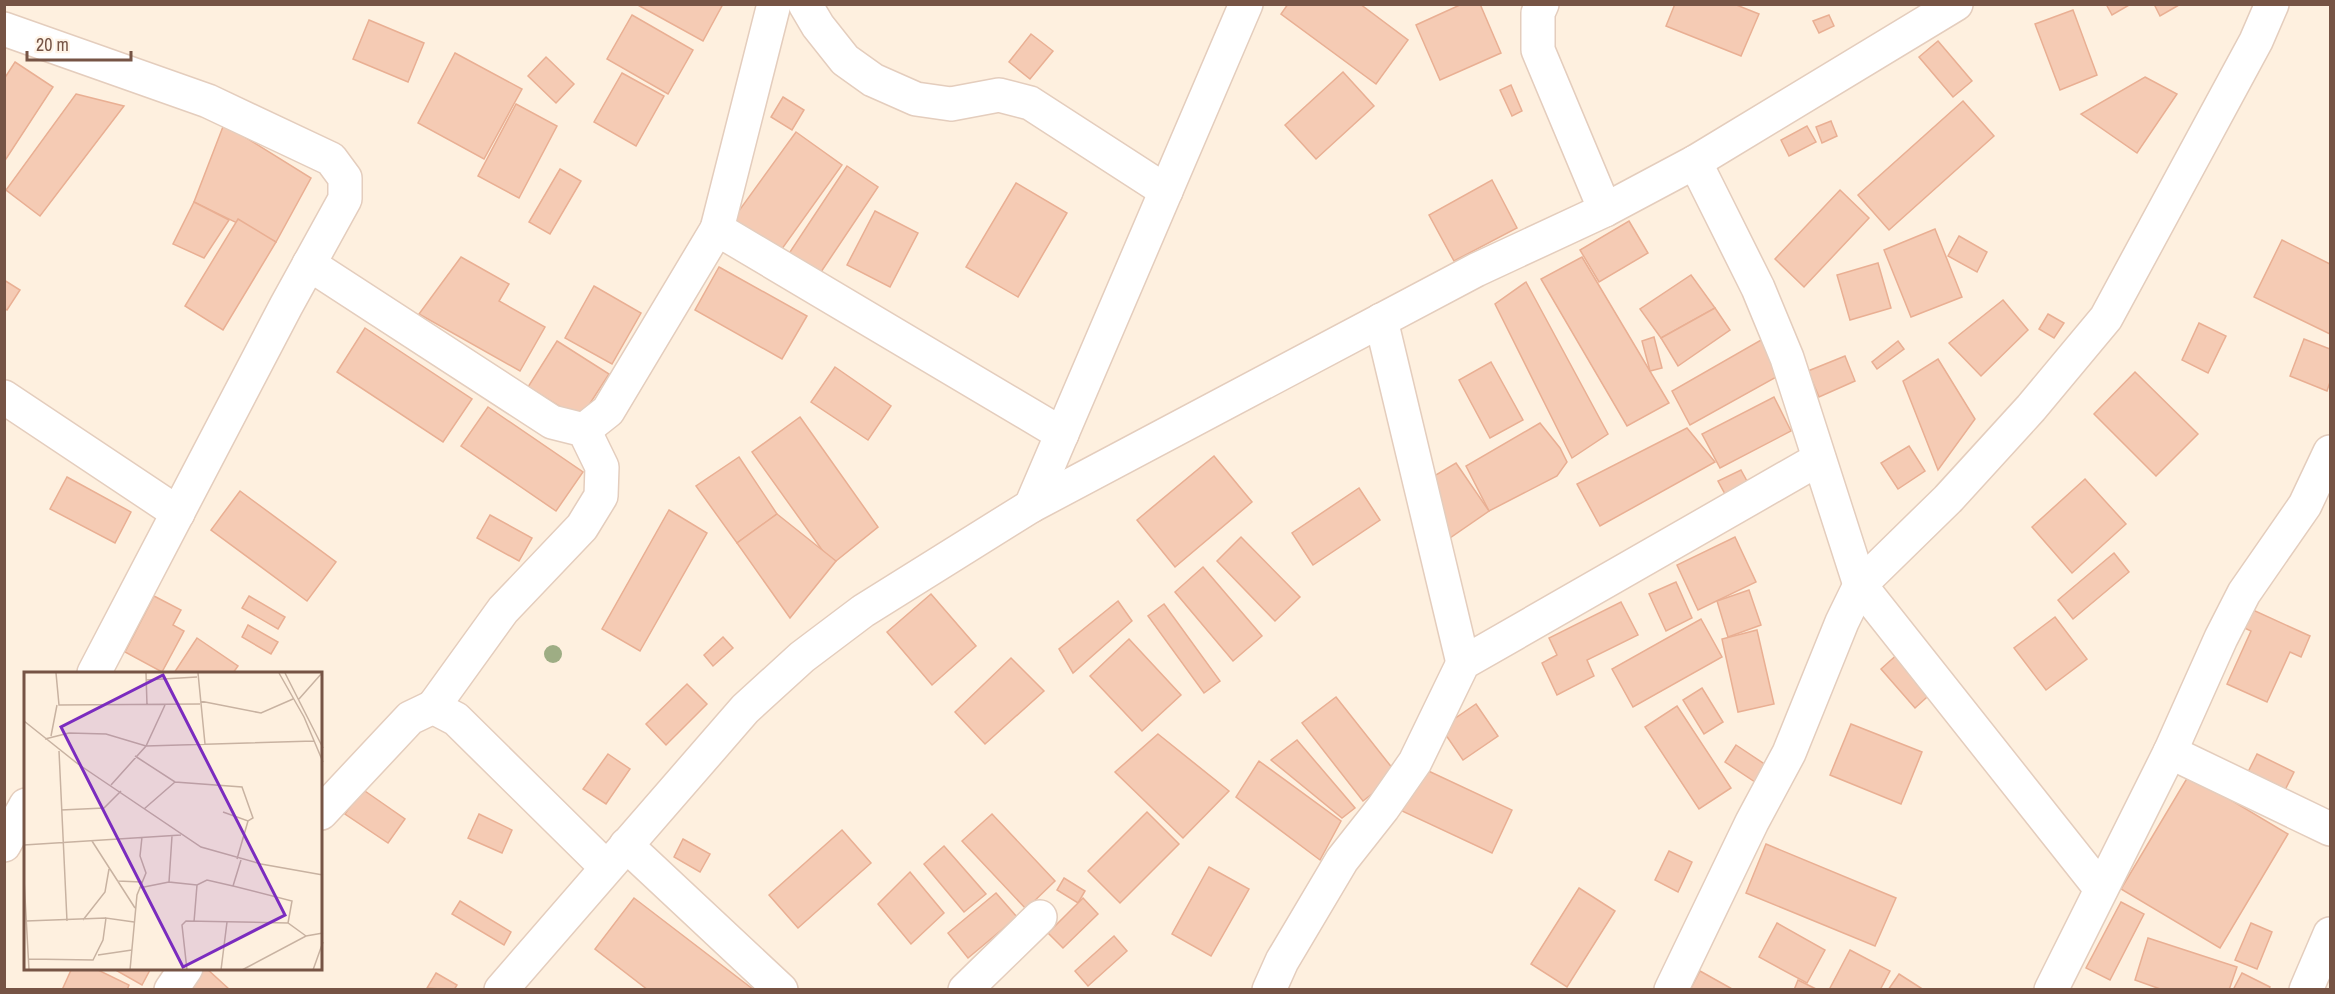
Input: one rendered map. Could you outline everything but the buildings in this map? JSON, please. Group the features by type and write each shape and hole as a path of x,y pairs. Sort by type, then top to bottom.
{"street":[{"path":"584,430 608,411 717,229 774,4"},
{"path":"1030,506 1246,4"},
{"path":"1542,4 1538,13 1538,51 1605,210"},
{"path":"501,990 745,709 802,657 863,611 1030,506 1476,270 1605,210 1695,162 1956,4"},
{"path":"1671,990 1752,822 1789,753 1842,622 1860,585 1948,499 2016,425 2106,318 2256,41 2272,4"},
{"path":"817,12 845,60 873,80 916,99 951,104 999,95 1030,103 1166,191"},
{"path":"4,30 208,101 331,159 345,178 345,199 95,672"},
{"path":"1695,162 1758,288 1787,358 1860,585 2101,889"},
{"path":"717,229 1062,434"},
{"path":"309,264 552,422 584,430"},
{"path":"1381,320 1463,663"},
{"path":"4,397 178,513"},
{"path":"322,812 410,718 433,707 503,610 582,527 601,496 602,467 584,430"},
{"path":"2051,990 2170,752 2221,638 2244,593 2305,505 2331,452"},
{"path":"1269,990 1282,961 1342,860 1383,808 1415,762 1463,663 1819,459"},
{"path":"433,707 456,719 616,856 781,990"},
{"path":"2170,752 2331,829"},
{"path":"4,845 24,809"},
{"path":"965,990 1041,917"},
{"path":"2306,990 2331,934"},
{"path":"171,990 185,970"}]}
